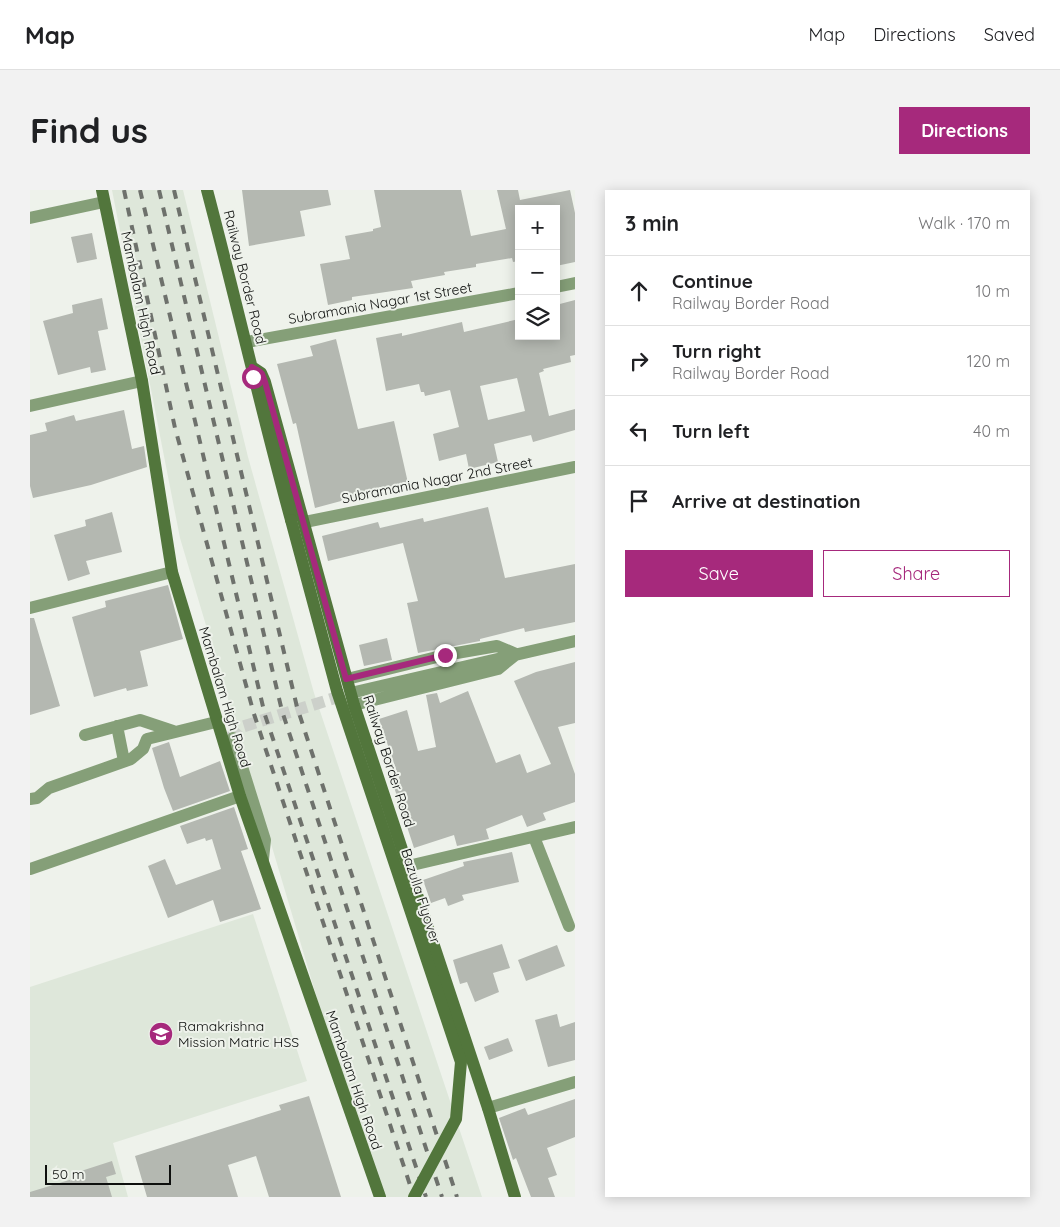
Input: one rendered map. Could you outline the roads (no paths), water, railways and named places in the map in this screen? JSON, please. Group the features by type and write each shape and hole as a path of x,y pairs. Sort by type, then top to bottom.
{"street":[{"name":"Railway Border Road","path":"207,190 252,367 262,374 265,382 305,522 346,679 488,1108 515,1197"},
{"path":"30,218 103,196"},
{"name":"Mambalam High Road","path":"103,196 142,381 172,572 240,796 380,1197"},
{"path":"560,286 575,284"},
{"name":"Subramania Nagar 1st Street","path":"247,342 515,295"},
{"name":"Bazulla Flyover","path":"252,367 255,387 337,691 461,1062 456,1119 414,1197"},
{"path":"30,406 142,381"},
{"name":"Subramania Nagar 2nd Street","path":"305,522 575,467"},
{"path":"30,608 172,572"},
{"path":"355,692 575,641"},
{"path":"346,679 445,655 496,646 516,654"},
{"path":"354,705 498,669 516,654"},
{"path":"85,735 140,720 173,731"},
{"path":"30,799 37,798 49,788 124,761 143,750 146,739 216,722"},
{"path":"116,726 124,761"},
{"path":"233,738 265,840 263,860"},
{"path":"30,869 240,796"},
{"path":"408,866 575,827"},
{"path":"534,837 569,926"},
{"path":"488,1108 575,1082"}],"tunnel":[{"path":"233,738 233,734 238,728 348,694"}],"railway":[{"path":"124,190 175,428 254,714 414,1197"},
{"path":"140,190 265,715 426,1197"},
{"path":"159,190 282,711 442,1197"},
{"path":"174,190 297,707 457,1197"}],"place":[{"name":"Ramakrishna Mission Matric HSS","path":"161,1034"}]}
